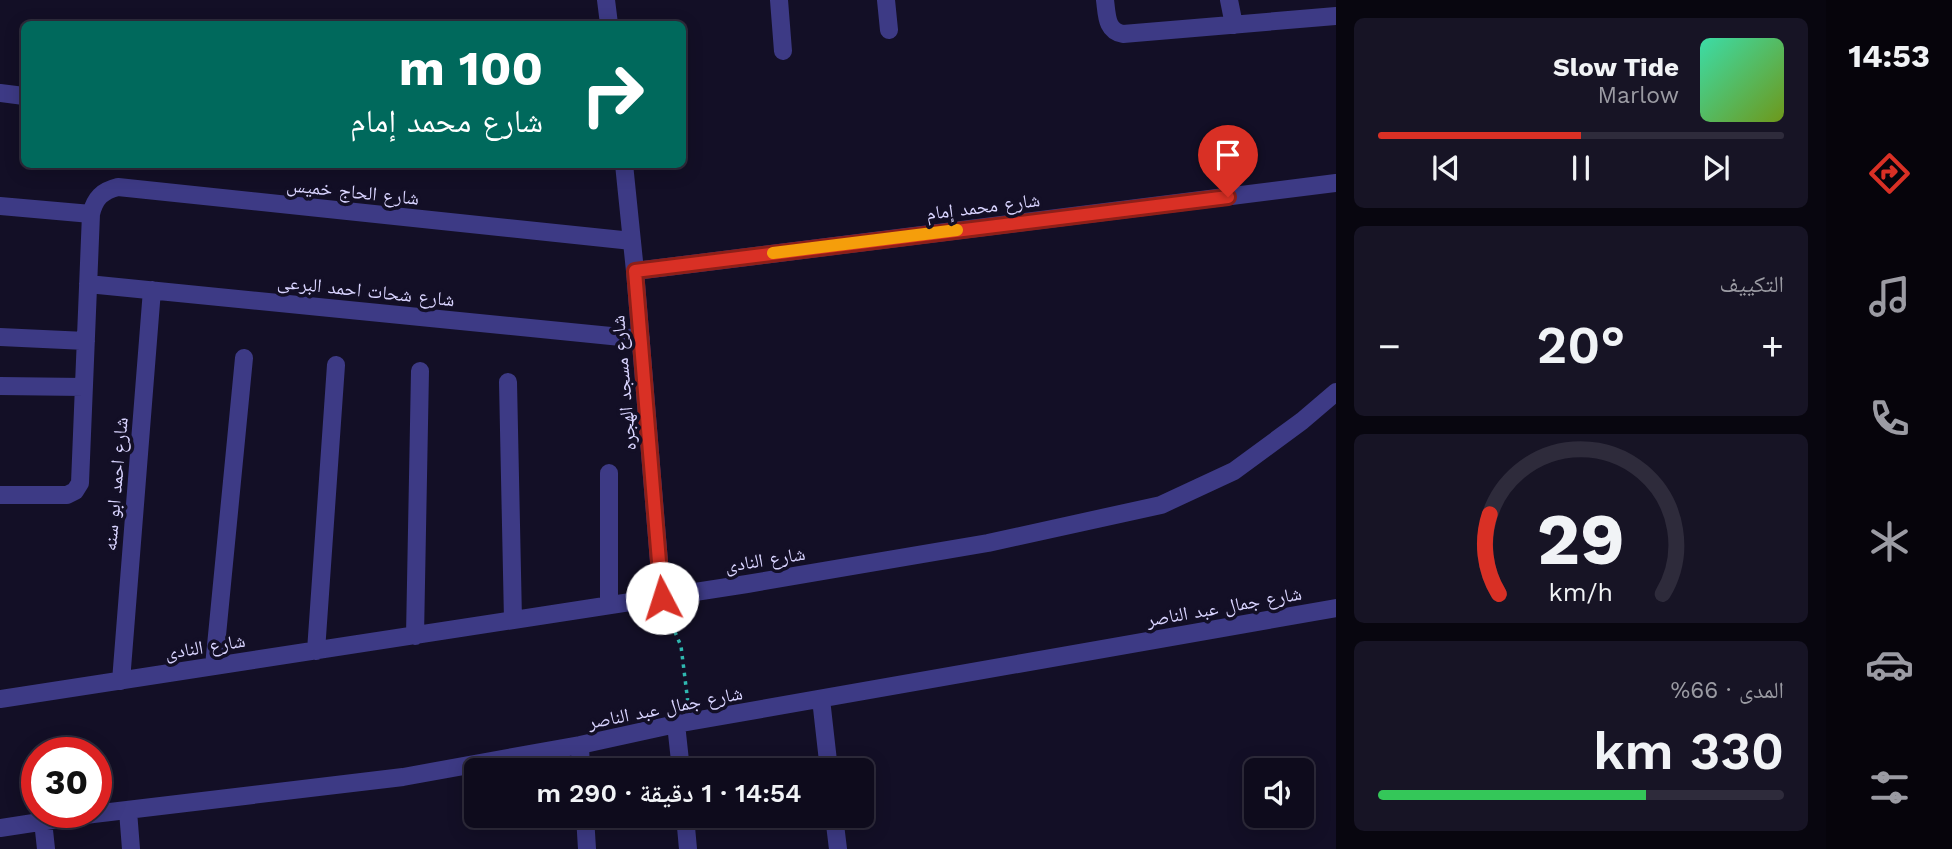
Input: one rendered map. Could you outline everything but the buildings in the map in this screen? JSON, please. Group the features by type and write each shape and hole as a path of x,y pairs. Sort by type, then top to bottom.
{"street":[{"path":"606,0 609,21"},
{"path":"779,0 783,51"},
{"path":"886,0 889,30"},
{"path":"1105,0 1110,27 1123,34 1234,25 1333,11"},
{"path":"1229,0 1234,25"},
{"path":"0,93 21,96"},
{"name":"شارع مسجد الهجره","path":"624,168 666,597"},
{"name":"شارع محمد إمام","path":"635,271 1336,183"},
{"name":"شارع الحاج خميس","path":"91,214 99,196 118,187 632,241"},
{"path":"0,206 91,214 81,475 78,487 71,494 62,496 0,495"},
{"name":"شارع شحات احمد البرعى","path":"88,284 641,339"},
{"name":"شارع احمد ابو سنه","path":"121,681 152,290"},
{"path":"0,337 86,341"},
{"path":"214,666 244,358"},
{"path":"316,651 336,365"},
{"path":"415,636 420,371"},
{"path":"508,382 513,620"},
{"path":"0,386 84,387"},
{"name":"شارع النادى","path":"0,699 666,597 988,543 1161,505 1234,471 1303,421 1336,393"},
{"path":"610,473 610,605"},
{"name":"شارع جمال عبد الناصر","path":"112,813 403,778 677,724 1336,608"},
{"path":"821,699 828,758"},
{"path":"677,724 680,758"},
{"path":"580,745 581,758"},
{"path":"128,811 131,849"},
{"name":"شارع جمال عبد الناصر","path":"0,828 21,825"},
{"path":"44,828 46,849"},
{"path":"586,828 587,849"},
{"path":"686,828 688,849"},
{"path":"835,828 838,849"}],"path":[{"path":"666,597 681,646 688,700"}],"slow traffic":[{"path":"773,253 957,230"}],"route":[{"path":"662,598 635,271 1228,197"}]}
